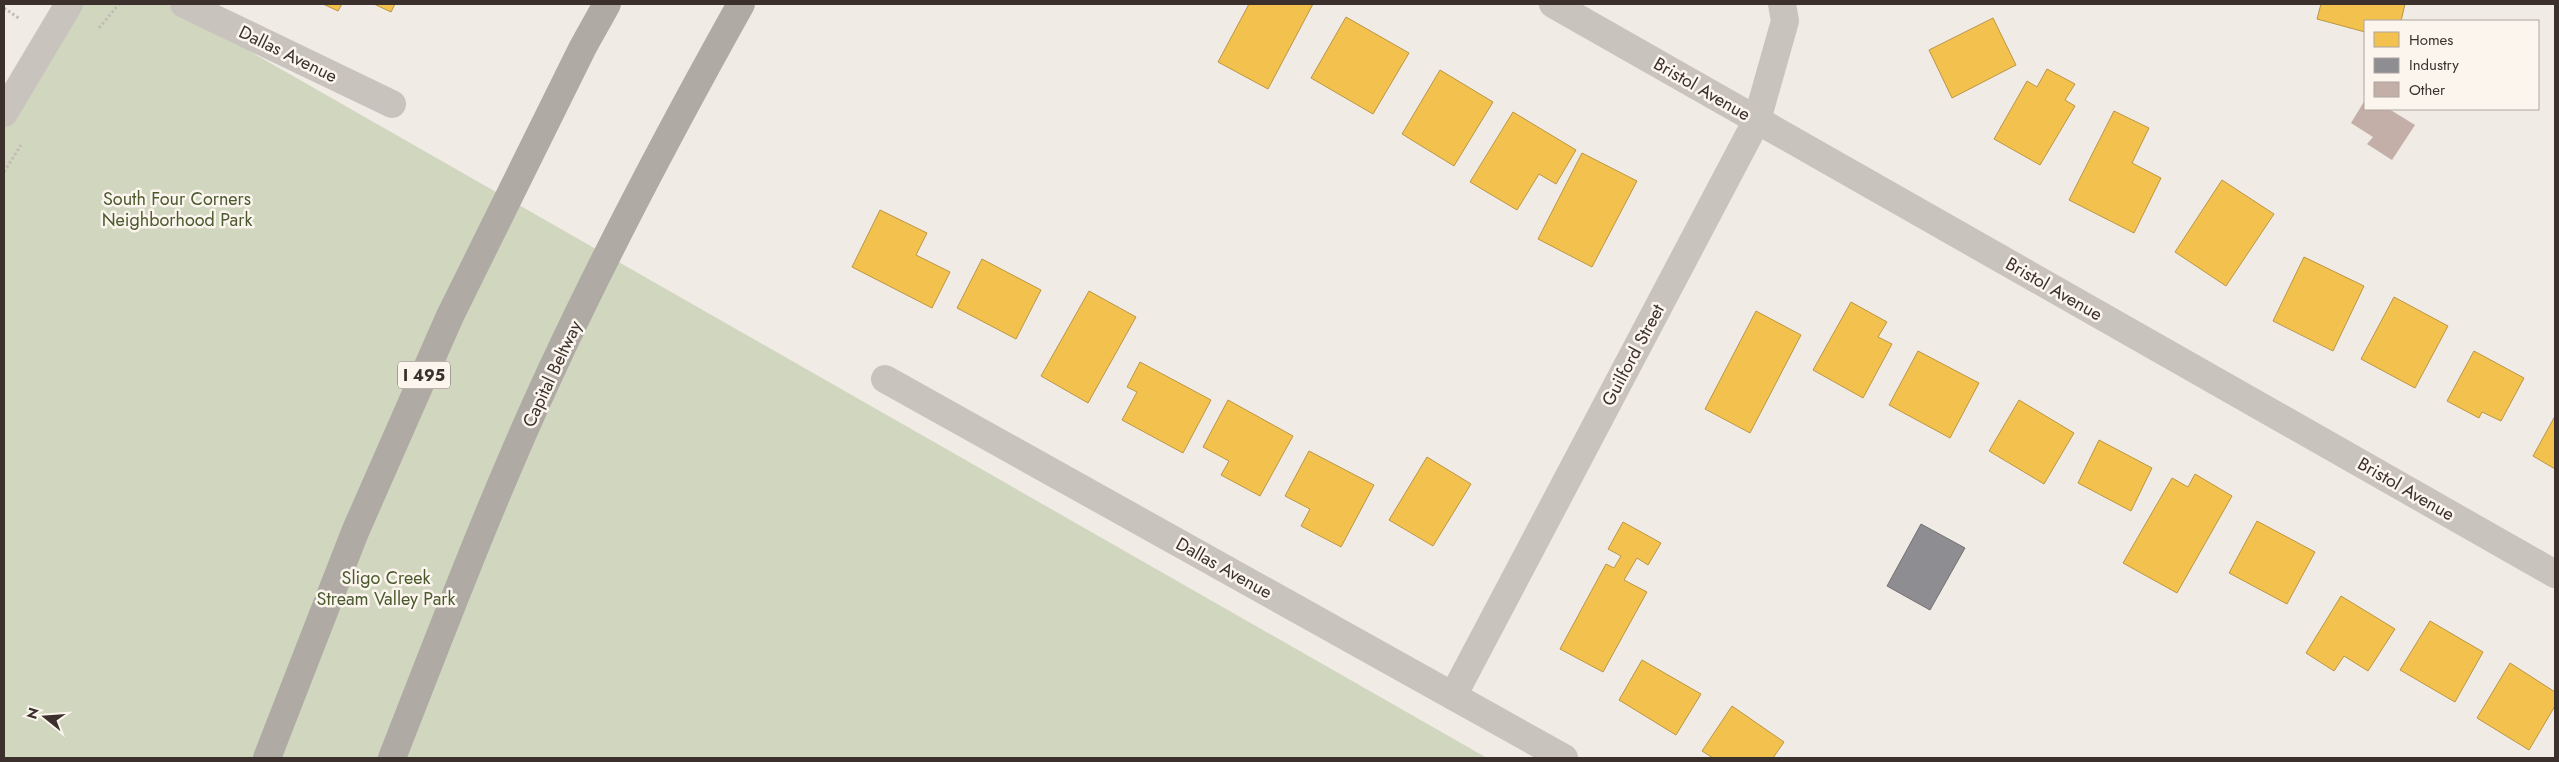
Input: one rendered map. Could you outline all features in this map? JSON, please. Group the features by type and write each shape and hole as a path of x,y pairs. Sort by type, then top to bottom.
{"highway":[{"name":"I 495","path":"266,758 355,532 450,316 583,47 608,4"},
{"name":"Capital Beltway","path":"392,758 463,575 551,371 684,105 741,4"}],"street":[{"path":"4,113 69,4"},
{"name":"Dallas Avenue","path":"184,4 392,104"},
{"name":"Bristol Avenue","path":"1553,4 2555,574"},
{"name":"Guilford Street","path":"1453,696 1757,120 1785,21 1782,4"},
{"name":"Dallas Avenue","path":"885,379 1564,758"}],"green space":[{"path":"71,4 167,4 1487,758 4,758 4,124"}],"building: Homes":[{"path":"323,4 342,4 338,11"},
{"path":"374,4 395,4 391,12"},
{"path":"1249,4 1313,4 1268,89 1218,62"},
{"path":"2321,4 2405,4 2401,20 2364,20 2364,32 2317,19"},
{"path":"1346,17 1409,53 1373,114 1311,78"},
{"path":"1993,18 2016,65 1952,98 1929,50"},
{"path":"2047,69 2075,84 2065,100 2075,106 2040,165 1994,139 2027,81 2037,87"},
{"path":"1440,70 1493,102 1454,166 1402,134"},
{"path":"2114,111 2149,128 2132,163 2161,178 2134,233 2069,200"},
{"path":"1513,112 1576,150 1556,184 1539,174 1517,210 1470,182"},
{"path":"1582,153 1637,181 1592,267 1538,239"},
{"path":"2222,180 2274,214 2226,286 2175,252"},
{"path":"880,210 927,233 916,255 950,272 932,308 852,267"},
{"path":"2304,257 2364,286 2333,351 2273,321"},
{"path":"982,259 1041,290 1016,339 957,308"},
{"path":"1089,291 1136,317 1088,403 1041,376"},
{"path":"2394,297 2448,326 2415,388 2361,359"},
{"path":"1851,302 1887,322 1878,337 1892,344 1863,398 1813,370"},
{"path":"1756,311 1801,335 1750,433 1705,409"},
{"path":"1918,351 1979,383 1950,438 1889,405"},
{"path":"2474,351 2524,378 2501,421 2482,412 2479,418 2447,401"},
{"path":"1140,362 1211,400 1183,453 1122,420 1137,392 1127,387"},
{"path":"1228,400 1293,436 1260,496 1221,475 1229,461 1203,447"},
{"path":"2019,400 2074,433 2044,484 1989,451"},
{"path":"2555,416 2555,469 2533,456"},
{"path":"2099,440 2152,468 2131,511 2078,483"},
{"path":"1309,451 1374,485 1341,547 1301,526 1310,509 1285,496"},
{"path":"1427,457 1471,484 1433,546 1389,520"},
{"path":"2195,474 2232,496 2177,593 2123,563 2172,478 2188,487"},
{"path":"2257,521 2315,552 2287,604 2229,573"},
{"path":"1623,522 1661,543 1648,565 1637,558 1624,580 1647,592 1603,672 1560,649 1606,564 1614,568 1621,556 1608,549"},
{"path":"2341,596 2395,629 2368,671 2344,656 2334,671 2306,653"},
{"path":"2430,621 2483,652 2455,702 2400,670"},
{"path":"1642,660 1701,694 1676,735 1619,700"},
{"path":"2510,663 2555,692 2555,706 2529,750 2477,718"},
{"path":"1732,706 1784,742 1773,758 1713,758 1702,751"}],"building: Industry":[{"path":"1921,524 1965,548 1930,610 1887,586"}],"building: Other":[{"path":"2364,102 2364,110 2391,110 2415,125 2392,160 2367,144 2373,137 2351,123"}],"park label":[{"name":"South Four Corners Neighborhood Park","path":"177,209"},
{"name":"Sligo Creek Stream Valley Park","path":"386,588"}]}
